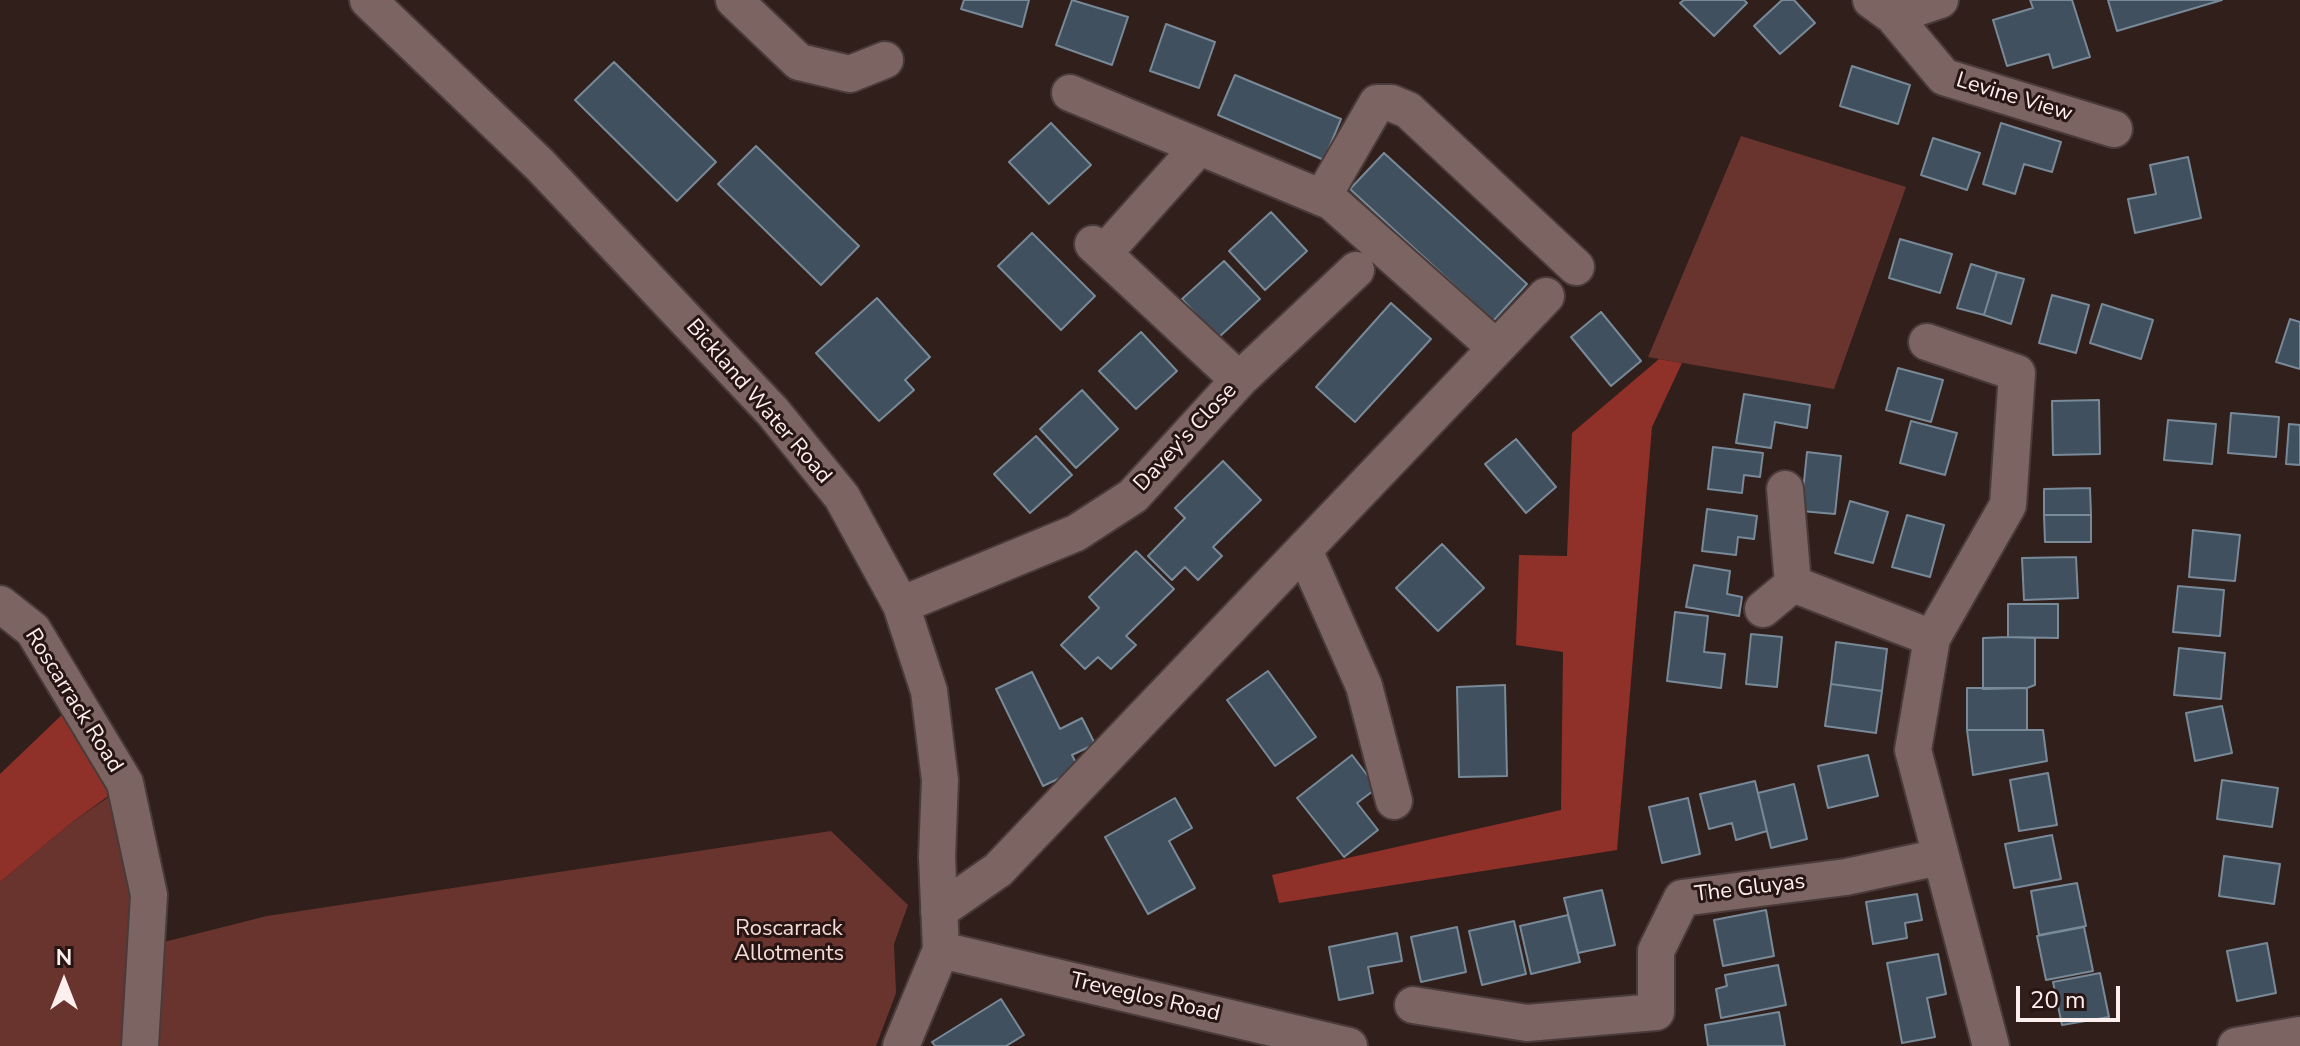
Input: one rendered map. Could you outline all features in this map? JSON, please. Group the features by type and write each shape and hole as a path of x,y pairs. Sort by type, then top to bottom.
{"street":[{"name":"Bickland Water Road","path":"368,0 540,165 773,412 842,497 901,605 929,691 940,780 941,950 901,1046"},
{"path":"734,0 799,62 850,74 885,60"},
{"path":"1882,8 1940,0"},
{"name":"Levine View","path":"1882,8 1944,77 2114,129"},
{"path":"1070,93 1332,202 1496,348"},
{"path":"1322,198 1377,103 1391,103 1408,110 1576,267"},
{"path":"1199,147 1098,248 1239,380"},
{"name":"Davey's Close","path":"901,605 1076,533 1133,496 1239,380 1356,270"},
{"path":"939,911 998,870 1546,296"},
{"path":"1927,342 2017,373 2008,505 1932,638 1913,750 1991,1046"},
{"path":"1785,489 1793,584"},
{"path":"1304,550 1364,686 1394,801"},
{"path":"1793,584 1932,638"},
{"path":"1763,609 1793,584"},
{"name":"Roscarrack Road","path":"0,604 33,630 125,783 149,895 140,1046"},
{"name":"The Gluyas","path":"1413,1005 1527,1023 1656,1012 1656,951 1682,898 1846,877 1940,857"},
{"name":"Treveglos Road","path":"941,950 1349,1046"},
{"path":"2236,1046 2300,1035"}],"green space":[{"path":"1741,136 1906,187 1834,389 1648,357"},
{"path":"113,794 133,896 124,1046 0,1046 0,882 71,823"},
{"name":"Roscarrack Allotments","path":"831,831 908,905 894,944 896,993 876,1046 151,1046 156,944 267,916"}],"shaded area":[{"path":"1659,359 1682,363 1652,427 1617,850 1279,903 1272,875 1561,810 1563,652 1516,645 1519,555 1567,556 1572,433"},
{"path":"69,708 118,789 0,882 0,774"}],"building":[{"path":"964,0 1029,0 1022,27 961,9"},
{"path":"1072,0 1128,17 1112,65 1056,45"},
{"path":"1684,0 1744,0 1747,3 1714,36 1680,3"},
{"path":"1782,0 1794,0 1815,23 1780,54 1754,26"},
{"path":"2030,0 2072,0 2090,57 2053,68 2049,54 2007,66 1993,20 2033,8"},
{"path":"2108,0 2222,0 2117,31"},
{"path":"1166,24 1215,42 1199,88 1150,71"},
{"path":"614,62 716,162 677,201 575,100"},
{"path":"1852,66 1910,85 1898,124 1840,106"},
{"path":"1235,75 1341,119 1324,160 1218,115"},
{"path":"1051,123 1091,165 1049,204 1009,162"},
{"path":"2001,123 2061,142 2052,172 2024,164 2015,194 1983,184"},
{"path":"1933,138 1980,153 1967,190 1921,175"},
{"path":"756,146 859,246 821,285 718,184"},
{"path":"1384,153 1527,284 1493,321 1350,189"},
{"path":"2188,157 2201,218 2135,233 2128,199 2156,194 2150,165"},
{"path":"1271,212 1307,251 1265,290 1229,251"},
{"path":"1032,233 1095,296 1061,330 998,266"},
{"path":"1900,239 1952,254 1940,293 1889,278"},
{"path":"1224,261 1260,299 1218,338 1182,299"},
{"path":"1971,264 1997,272 1984,315 1957,308"},
{"path":"1997,272 2024,279 2011,324 1984,315"},
{"path":"2052,295 2089,305 2076,353 2039,343"},
{"path":"877,298 930,357 905,380 914,390 879,421 816,353"},
{"path":"1391,303 1431,339 1355,422 1316,387"},
{"path":"2102,304 2153,320 2141,359 2090,343"},
{"path":"1601,312 1641,361 1611,386 1571,337"},
{"path":"2290,319 2300,322 2300,369 2276,362"},
{"path":"1141,332 1177,371 1136,409 1099,371"},
{"path":"1898,368 1943,380 1931,422 1886,410"},
{"path":"1082,390 1118,429 1076,468 1040,429"},
{"path":"1744,394 1810,405 1807,428 1775,422 1771,448 1736,443"},
{"path":"2099,400 2100,454 2053,455 2052,401"},
{"path":"2231,413 2279,417 2276,457 2228,453"},
{"path":"2168,420 2216,424 2212,464 2164,460"},
{"path":"1911,421 1957,433 1945,475 1900,463"},
{"path":"2289,424 2300,425 2300,465 2286,464"},
{"path":"1036,436 1072,475 1030,513 994,474"},
{"path":"1516,439 1556,487 1526,513 1485,464"},
{"path":"1713,447 1763,453 1760,477 1744,475 1742,493 1708,489"},
{"path":"1807,452 1841,456 1835,514 1801,511"},
{"path":"1223,461 1261,500 1213,547 1222,556 1198,580 1185,567 1172,580 1148,556 1185,518 1175,508"},
{"path":"2090,488 2091,515 2044,515 2044,489"},
{"path":"1850,501 1888,512 1873,563 1835,553"},
{"path":"1707,509 1757,516 1754,539 1738,537 1736,555 1702,551"},
{"path":"1907,515 1944,525 1930,577 1892,567"},
{"path":"2044,515 2091,515 2091,542 2045,542"},
{"path":"2193,530 2240,535 2235,581 2189,577"},
{"path":"1442,544 1484,588 1438,631 1396,588"},
{"path":"1136,551 1174,589 1126,636 1136,645 1111,669 1098,657 1085,669 1061,645 1099,608 1089,597"},
{"path":"2076,557 2078,598 2024,600 2022,558"},
{"path":"1694,565 1730,571 1727,594 1742,597 1739,616 1686,607"},
{"path":"2178,586 2224,590 2220,636 2173,632"},
{"path":"2008,604 2058,604 2058,638 2008,637"},
{"path":"1675,612 1708,616 1704,652 1725,654 1721,688 1667,681"},
{"path":"1751,634 1782,637 1777,687 1746,684"},
{"path":"1983,638 2035,638 2035,685 1983,689"},
{"path":"1836,642 1887,649 1882,691 1831,684"},
{"path":"2179,648 2225,653 2221,699 2174,695"},
{"path":"1268,671 1316,737 1275,766 1227,700"},
{"path":"1032,672 1060,729 1082,718 1095,744 1072,755 1079,769 1043,786 996,689"},
{"path":"1831,684 1882,691 1876,733 1825,726"},
{"path":"1505,685 1507,776 1459,777 1457,687"},
{"path":"1967,688 2027,688 2027,730 1967,730"},
{"path":"2222,706 2232,753 2195,761 2186,713"},
{"path":"1967,730 2043,730 2047,761 1973,775"},
{"path":"1352,755 1377,788 1357,803 1378,830 1344,857 1297,798"},
{"path":"1868,755 1878,796 1828,808 1818,766"},
{"path":"2048,773 2057,825 2019,831 2010,780"},
{"path":"2222,780 2278,788 2272,827 2217,819"},
{"path":"1755,781 1767,831 1736,840 1732,823 1709,829 1700,794"},
{"path":"1794,784 1807,839 1771,848 1758,793"},
{"path":"1175,798 1192,828 1169,841 1195,888 1148,914 1105,837"},
{"path":"1688,798 1700,854 1662,863 1649,807"},
{"path":"2052,835 2061,879 2014,888 2005,844"},
{"path":"2224,856 2280,864 2274,904 2219,896"},
{"path":"2077,883 2086,926 2039,935 2031,891"},
{"path":"1602,890 1615,945 1578,953 1564,898"},
{"path":"1917,894 1922,920 1905,923 1907,938 1873,944 1866,902"},
{"path":"1766,910 1774,956 1723,966 1714,920"},
{"path":"1568,915 1580,962 1531,974 1520,926"},
{"path":"1514,921 1526,974 1482,985 1469,931"},
{"path":"1457,927 1466,972 1421,982 1411,937"},
{"path":"2084,927 2093,971 2046,980 2037,936"},
{"path":"1397,933 1402,961 1368,967 1373,993 1339,1000 1329,947"},
{"path":"2267,943 2276,993 2237,1001 2227,951"},
{"path":"1938,954 1946,994 1927,998 1935,1037 1902,1043 1887,963"},
{"path":"1778,965 1786,1005 1721,1018 1716,989 1727,986 1725,975"},
{"path":"2100,973 2109,1017 2062,1025 2053,982"},
{"path":"1001,999 1024,1035 1006,1046 935,1046 932,1042"},
{"path":"1779,1012 1785,1046 1708,1046 1705,1025"}]}
